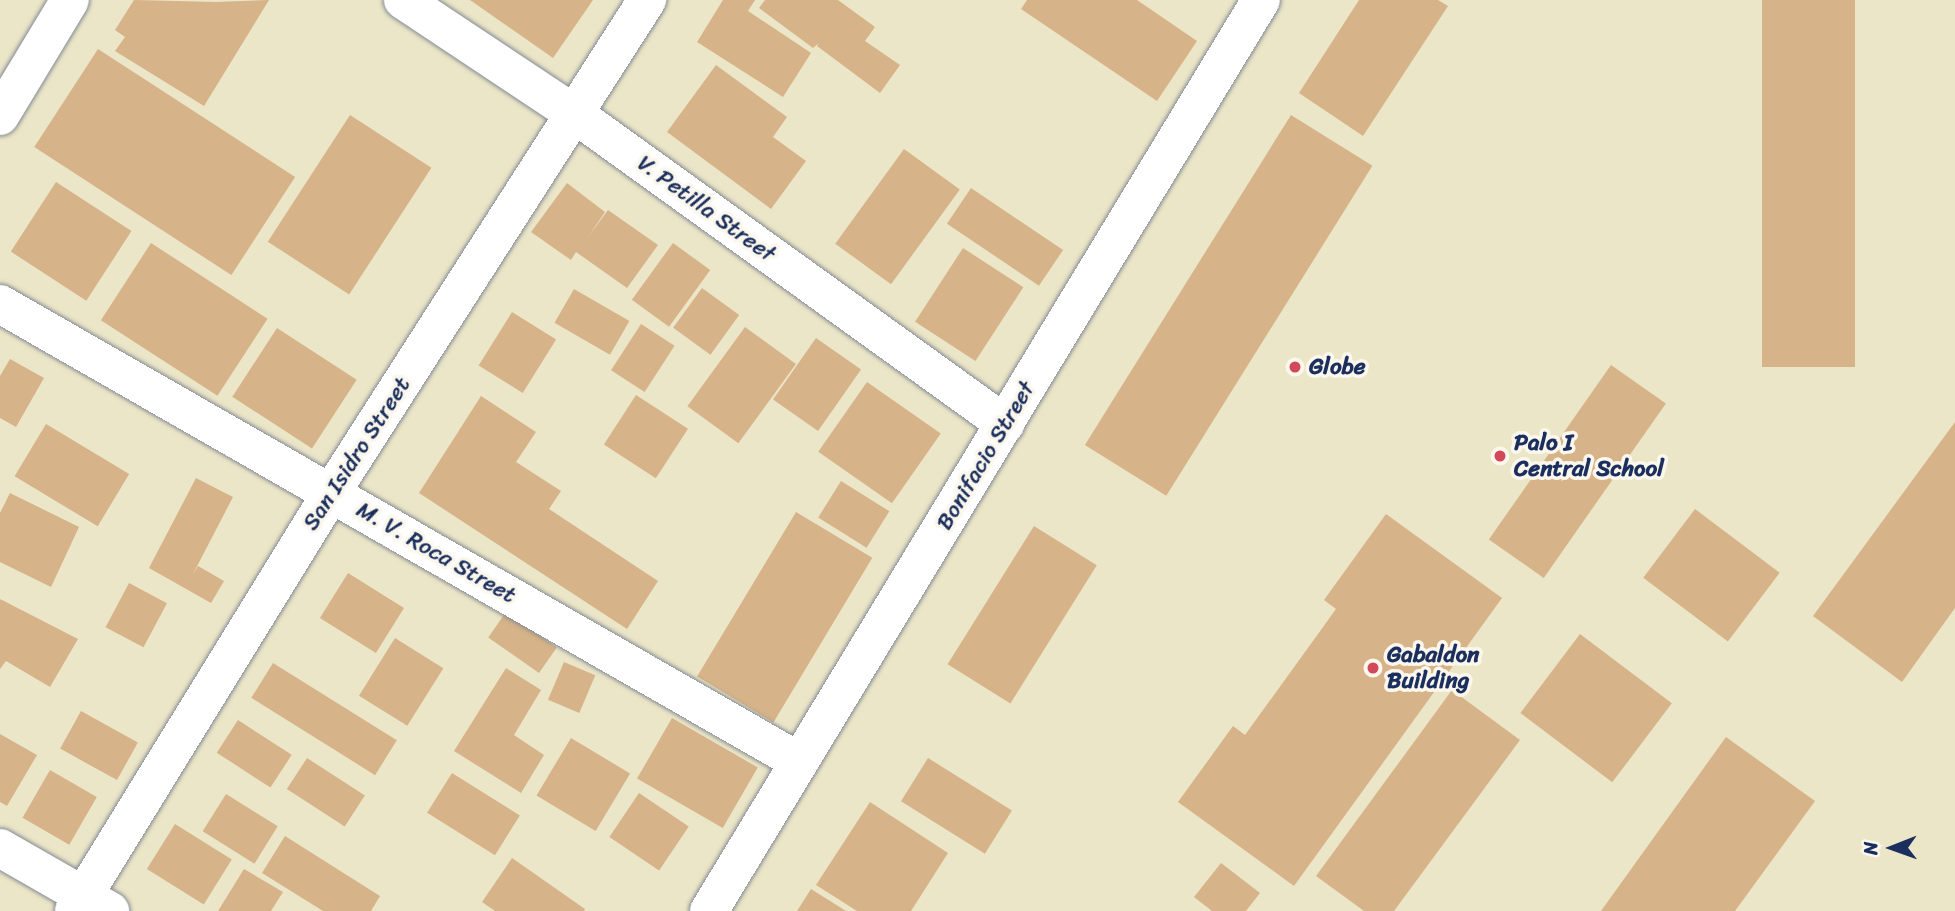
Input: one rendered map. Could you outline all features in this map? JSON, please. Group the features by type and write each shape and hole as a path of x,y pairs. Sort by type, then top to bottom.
{"street":[{"path":"0,116 70,0"},
{"name":"V. Petilla Street","path":"403,0 576,115 1005,424"},
{"name":"San Isidro Street","path":"89,906 331,493 576,115 647,0"},
{"name":"Bonifacio Street","path":"709,911 1262,0"},
{"name":"M. V. Roca Street","path":"0,304 798,761"},
{"path":"0,848 89,906"}],"building":[{"path":"134,0 269,0 204,106 115,51 125,37 115,30"},
{"path":"470,0 593,0 553,58"},
{"path":"723,0 755,0 748,11 811,53 783,97 697,42"},
{"path":"765,0 838,0 875,27 865,41 900,65 880,93 817,46 819,43 813,48 759,8"},
{"path":"1027,0 1137,0 1197,41 1157,101 1021,9"},
{"path":"1359,0 1438,0 1448,6 1363,136 1299,93"},
{"path":"1762,0 1855,0 1855,367 1762,367"},
{"path":"98,49 295,177 231,275 34,147"},
{"path":"716,65 787,117 773,137 806,161 771,209 667,132"},
{"path":"350,115 431,168 349,294 268,242"},
{"path":"1291,115 1372,166 1166,496 1085,445"},
{"path":"904,149 960,190 891,284 835,244"},
{"path":"56,182 131,231 86,301 11,252"},
{"path":"567,183 605,212 588,237 608,210 658,245 627,288 576,252 571,260 531,232"},
{"path":"971,188 1063,250 1039,286 947,224"},
{"path":"151,243 268,319 217,396 101,320"},
{"path":"673,243 710,270 669,327 632,300"},
{"path":"963,248 1023,287 975,361 915,322"},
{"path":"702,288 739,315 710,355 673,328"},
{"path":"574,289 629,321 610,355 554,323"},
{"path":"512,312 556,340 523,393 479,365"},
{"path":"641,324 675,346 645,392 611,370"},
{"path":"745,327 796,364 738,443 687,406"},
{"path":"277,328 357,380 312,449 232,397"},
{"path":"816,338 861,370 818,431 773,399"},
{"path":"10,359 44,378 16,427 0,418 0,376"},
{"path":"1611,365 1666,403 1544,578 1489,539"},
{"path":"867,382 941,434 892,503 818,452"},
{"path":"636,395 688,429 656,478 604,444"},
{"path":"481,396 536,432 516,462 561,491 549,509 658,581 627,629 419,493"},
{"path":"1955,422 1955,608 1902,682 1813,616"},
{"path":"46,424 129,474 98,526 15,476"},
{"path":"196,478 233,497 193,574 198,566 224,581 211,603 149,568"},
{"path":"841,481 889,511 867,548 818,517"},
{"path":"10,493 79,527 51,587 0,562 0,513"},
{"path":"1695,509 1780,573 1728,641 1643,578"},
{"path":"796,512 872,558 773,722 697,677"},
{"name":"Gabaldon Building","path":"1386,514 1502,598 1294,886 1178,802 1233,726 1245,735 1336,609 1324,600"},
{"path":"1034,526 1097,565 1010,703 948,664"},
{"path":"348,573 404,608 376,653 320,618"},
{"path":"129,583 167,603 143,647 106,627"},
{"path":"0,599 78,639 50,687 6,661 0,669"},
{"path":"506,612 557,648 539,673 488,637"},
{"path":"1580,634 1672,703 1612,782 1520,713"},
{"path":"395,638 443,668 407,726 359,696"},
{"path":"564,662 595,675 579,713 548,700"},
{"path":"273,663 397,740 375,775 251,698"},
{"path":"506,668 541,690 514,735 544,755 521,793 454,751"},
{"path":"1452,690 1520,740 1394,911 1364,911 1316,876"},
{"path":"81,711 138,743 117,780 60,749"},
{"path":"672,718 758,768 723,828 637,779"},
{"path":"238,720 292,755 270,788 217,753"},
{"path":"0,734 37,755 7,806 0,802"},
{"path":"1726,737 1815,801 1735,911 1601,911"},
{"path":"571,738 630,774 596,831 536,795"},
{"path":"307,758 365,796 345,827 287,789"},
{"path":"928,758 1012,810 985,854 901,801"},
{"path":"50,770 97,797 69,845 22,818"},
{"path":"452,773 520,815 495,855 427,813"},
{"path":"639,793 689,827 659,870 609,837"},
{"path":"226,794 278,826 254,864 203,831"},
{"path":"870,802 948,853 911,911 857,911 816,885"},
{"path":"175,824 232,860 204,904 147,869"},
{"path":"285,836 380,896 371,911 323,911 262,873"},
{"path":"512,858 585,909 584,911 495,911 482,902"},
{"path":"1221,863 1260,893 1246,911 1212,911 1194,897"},
{"path":"244,869 283,892 271,911 218,911"},
{"path":"811,889 846,911 797,911"}],"place":[{"name":"Globe","path":"1295,367"},
{"name":"Palo I Central School","path":"1500,456"},
{"name":"Gabaldon Building","path":"1373,668"}]}
